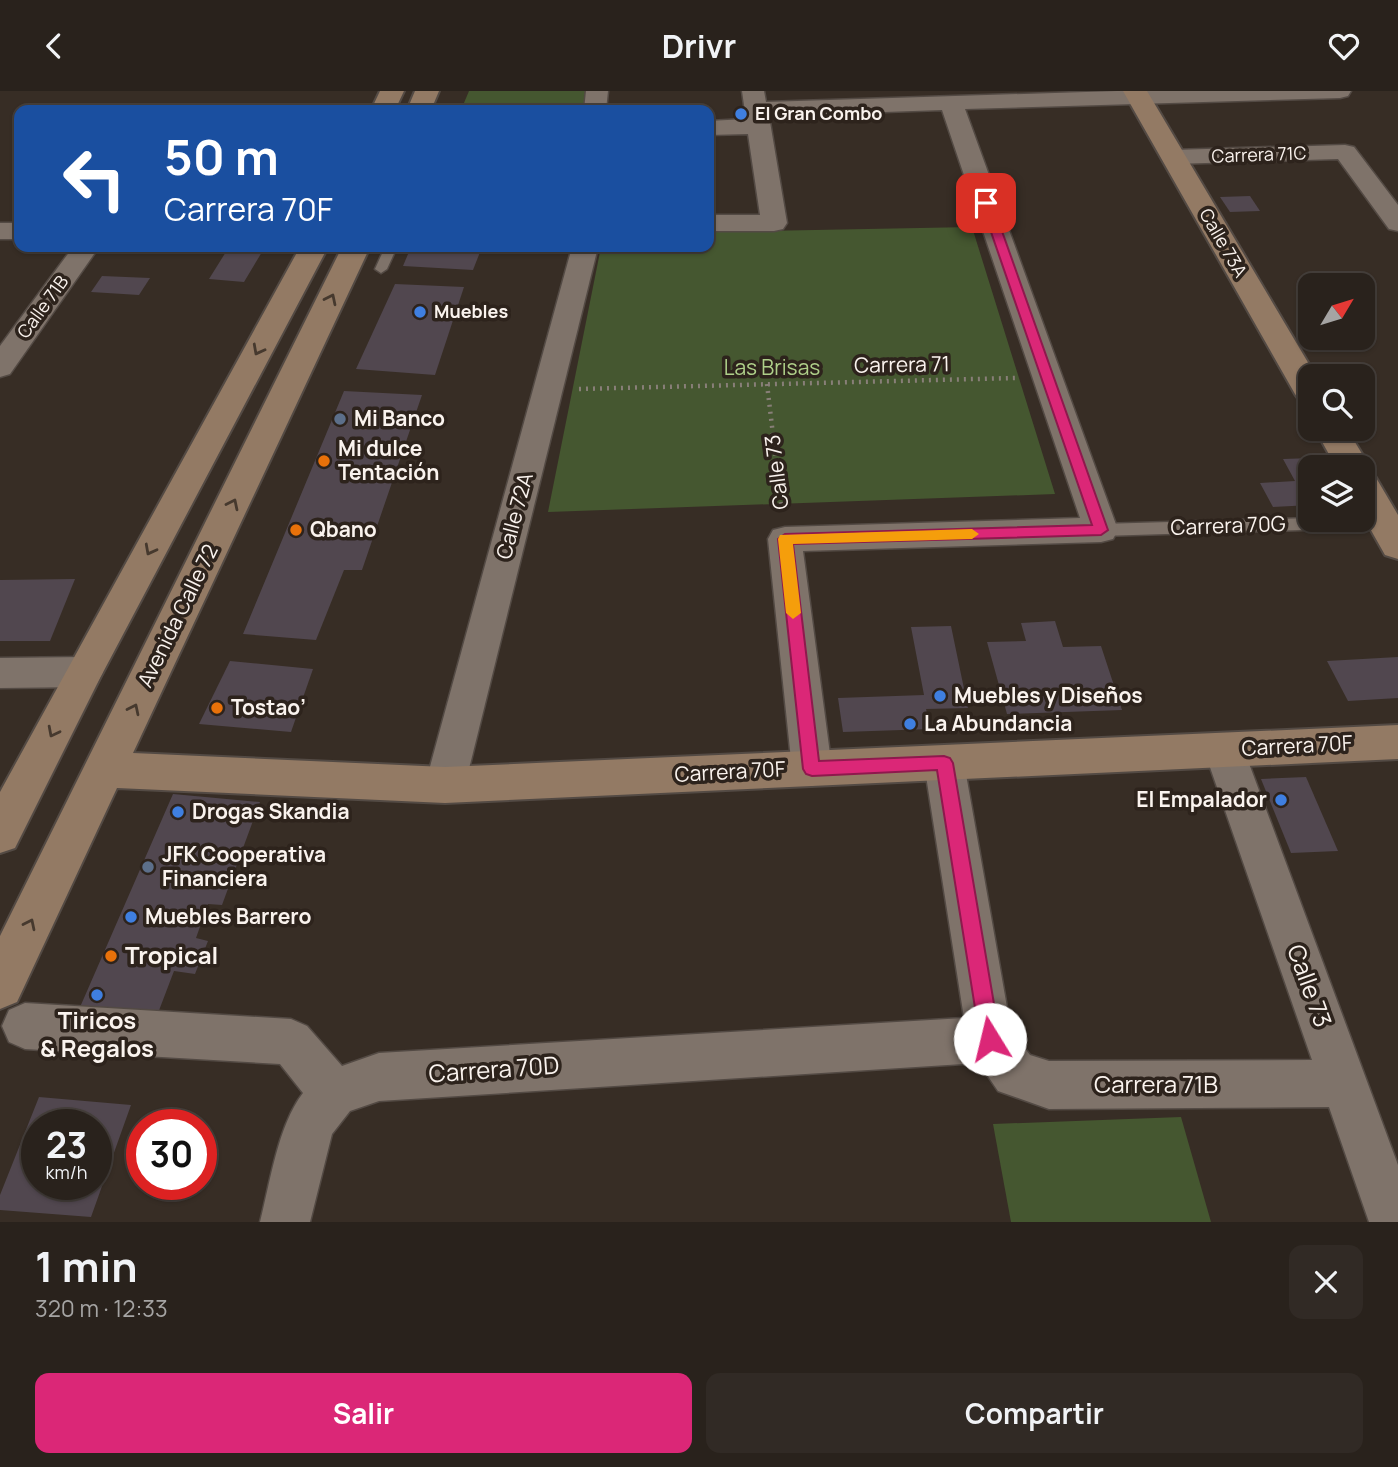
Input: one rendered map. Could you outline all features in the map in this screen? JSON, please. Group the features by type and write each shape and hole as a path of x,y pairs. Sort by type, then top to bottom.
{"main road":[{"name":"Calle 73A","path":"1137,95 1298,372"},
{"path":"0,835 84,671 311,252"},
{"name":"Avenida Calle 72","path":"0,986 104,770 369,258"},
{"path":"1375,502 1394,530"},
{"name":"Carrera 70F","path":"104,770 445,785 1398,742"}],"street":[{"path":"714,126 756,109 1137,95 1340,91"},
{"path":"785,539 1101,530 951,103"},
{"path":"714,223 774,223 756,109"},
{"name":"Carrera 71C","path":"1173,157 1345,152 1398,223"},
{"name":"Calle 71B","path":"0,367 82,252"},
{"name":"Calle 72A","path":"445,785 584,252"},
{"name":"Calle 73","path":"785,539 812,769"},
{"path":"0,673 84,671"},
{"name":"Calle 73","path":"1224,750 1394,1222"},
{"path":"944,763 990,1039"},
{"path":"25,1026 291,1042 334,1093 311,1122 285,1222"},
{"name":"Carrera 71B","path":"990,1039 1015,1074 1049,1086 1343,1083"},
{"name":"Carrera 70D","path":"334,1093 379,1077 990,1039"}],"lane":[{"name":"Carrera 70G","path":"1101,530 1394,530"}],"path":[{"name":"Carrera 71","path":"548,390 1047,377"},
{"name":"Calle 73","path":"767,384 785,539"}],"green space":[{"path":"469,91 589,91 588,105 463,105"},
{"name":"Las Brisas","path":"972,227 1055,494 548,512 600,252 714,252 714,232"},
{"path":"1181,1117 1211,1222 1011,1222 993,1124"}],"building":[{"path":"1250,196 1260,211 1230,212 1220,197"},
{"path":"226,252 262,252 244,282 209,279"},
{"path":"409,252 480,252 473,270 403,266"},
{"path":"102,276 150,278 139,295 91,292"},
{"path":"395,284 464,287 435,375 356,369"},
{"path":"344,391 422,395 362,570 344,570 316,640 243,634"},
{"path":"1298,458 1298,506 1273,507 1260,483 1295,481 1283,459"},
{"path":"75,579 50,641 0,641 0,580"},
{"path":"1055,621 1063,647 1101,646 1122,710 1007,714 987,642 1026,641 1021,623"},
{"path":"951,626 968,708 926,709 931,729 843,732 838,698 924,695 911,627"},
{"path":"1398,657 1398,698 1348,701 1327,661"},
{"path":"230,661 313,669 291,732 199,724"},
{"path":"1306,777 1338,851 1291,853 1261,779"},
{"path":"173,794 260,802 222,905 208,904 196,938 208,941 195,974 174,971 155,1021 77,1014"},
{"path":"39,1097 131,1105 130,1109 126,1109 126,1119 112,1158 112,1109 34,1109"},
{"path":"21,1142 21,1200 97,1200 91,1217 0,1210 0,1195"}],"slow traffic":[{"path":"793,613 785,539 972,534"}],"place":[{"name":"El Gran Combo","path":"741,114"},
{"name":"Muebles","path":"420,312"},
{"name":"Mi Banco","path":"340,419"},
{"name":"Mi dulce Tentación","path":"324,461"},
{"name":"Qbano","path":"296,530"},
{"name":"Muebles y Diseños","path":"940,696"},
{"name":"Tostao’","path":"217,708"},
{"name":"La Abundancia","path":"910,724"},
{"name":"El Empalador","path":"1281,800"},
{"name":"Drogas Skandia","path":"178,812"},
{"name":"JFK Cooperativa Financiera","path":"148,867"},
{"name":"Muebles Barrero","path":"131,917"},
{"name":"Tropical","path":"111,956"},
{"name":"Tiricos & Regalos","path":"97,995"}],"route":[{"path":"986,203 1101,530 785,539 812,769 944,763 990,1039"}]}
